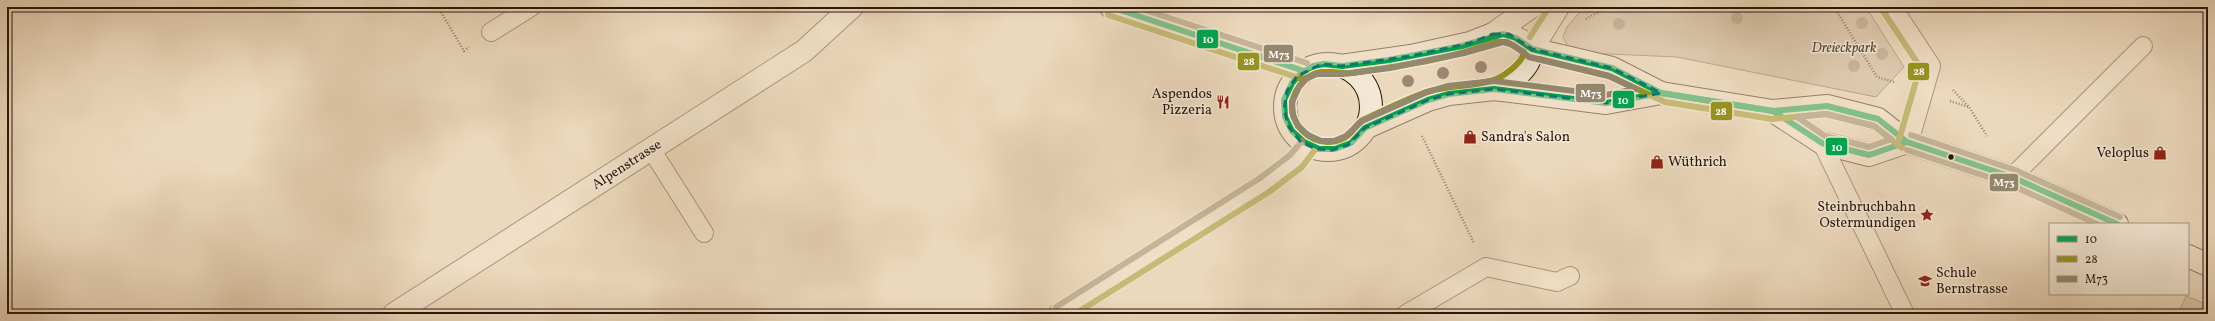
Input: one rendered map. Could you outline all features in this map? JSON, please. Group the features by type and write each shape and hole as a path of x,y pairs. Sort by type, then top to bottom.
{"main road":[{"name":"Alpenstrasse","path":"394,314 804,51 852,7"},
{"path":"1111,7 1304,71"},
{"path":"1341,66 1357,75 1368,92 1371,110 1365,128 1355,141 1340,149 1324,150 1308,146 1294,134 1286,118 1284,110 1287,91 1294,80 1304,71 1322,64 1341,66 1411,56 1470,44 1493,34 1531,7"},
{"path":"1494,89 1523,71 1531,60 1532,49 1558,7"},
{"path":"1890,7 1929,66 1907,142"},
{"path":"1493,34 1509,34 1524,42 1532,49 1612,68 1661,93 1773,111 1827,106 1878,119 1907,142 2012,177 2115,223"},
{"path":"1365,128 1428,100 1449,94 1494,89 1606,103 1661,93"},
{"path":"1773,111 1822,143 1869,155 1907,142"},
{"path":"1060,314 1264,185 1296,161 1308,146"},
{"path":"2189,256 2208,265"}],"lane":[{"path":"491,32 531,7"},
{"path":"2012,177 2143,46"},
{"path":"1822,143 1905,314"},
{"path":"651,149 704,233"},
{"path":"1406,314 1486,267 1557,282 1570,276"}],"path":[{"path":"7,13 17,7"},
{"path":"438,7 464,51 491,32"},
{"path":"1584,20 1607,7"},
{"path":"1834,7 1877,76"},
{"path":"1929,66 1969,107 2012,177"},
{"path":"1408,109 1486,267"}],"highlighted area":[{"path":"1493,34 1509,34 1532,49 1612,68 1661,93 1606,103 1494,89 1449,94 1428,100 1365,128 1348,145 1332,150 1316,149 1300,141 1289,127 1284,110 1287,91 1297,76 1322,64 1341,66 1411,56 1470,43"}],"green space":[{"name":"Dreieckpark","path":"1584,7 1866,7 1904,67 1876,97 1677,57 1586,53 1568,47 1563,37 1567,27"},
{"path":"2186,296 2208,305 2208,314 2178,314"}],"transit line":[{"name":"10","path":"1111,7 1304,71"},
{"name":"M73","path":"1136,7 1307,63"},
{"name":"28","path":"1530,37 1549,7"},
{"name":"28","path":"1883,11 1920,67 1899,140"},
{"name":"28","path":"1108,15 1302,79 1324,72 1333,72"},
{"name":"10","path":"1503,34 1516,38 1532,49 1612,68 1661,93 1606,103 1494,89 1449,94 1428,100 1365,128 1351,143 1335,149 1319,149 1304,142 1292,131 1285,117 1284,100 1292,83 1301,73 1313,66 1324,64 1342,66 1389,60 1462,46 1503,34"},
{"name":"28","path":"1495,42 1507,42 1524,52 1520,61 1505,74 1495,80 1442,88 1418,95 1361,121 1344,138 1329,142 1314,139 1303,131 1294,118 1292,105 1296,91 1304,80 1316,73 1352,73 1406,65 1442,58 1495,42"},
{"name":"M73","path":"1503,42 1513,45 1529,57 1609,76 1636,89 1606,95 1494,81 1447,86 1425,93 1362,121 1346,136 1334,141 1321,141 1308,135 1298,126 1293,115 1292,102 1299,87 1306,79 1316,74 1343,74 1390,68 1464,53 1503,42"},
{"name":"28","path":"1539,59 1609,76 1665,102 1772,119 1826,114 1874,126 1902,148"},
{"name":"10","path":"1661,93 1773,111"},
{"name":"10","path":"1661,93 1773,111"},
{"name":"10","path":"1773,111 1827,106 1878,119 1907,142"},
{"name":"10","path":"1773,111 1822,143 1869,155 1907,142"},
{"name":"M73","path":"1826,114 1874,126 1891,139 1869,147 1825,136 1797,117 1826,114"},
{"name":"M73","path":"1911,135 2015,170 2120,217"},
{"name":"M73","path":"1056,307 1260,178 1290,155 1302,141"},
{"name":"10","path":"1907,142 2012,177 2115,223"},
{"name":"M73","path":"1907,150 2009,184 2095,223"},
{"name":"28","path":"1075,314 1269,192 1302,167 1314,151"}],"place":[{"name":"Aspendos Pizzeria","path":"1223,102"},
{"name":"Sandra's Salon","path":"1470,137"},
{"name":"Veloplus","path":"2160,153"},
{"name":"Wüthrich","path":"1657,162"},
{"name":"Steinbruchbahn Ostermundigen","path":"1927,215"},
{"name":"Schule Bernstrasse","path":"1925,281"}]}
